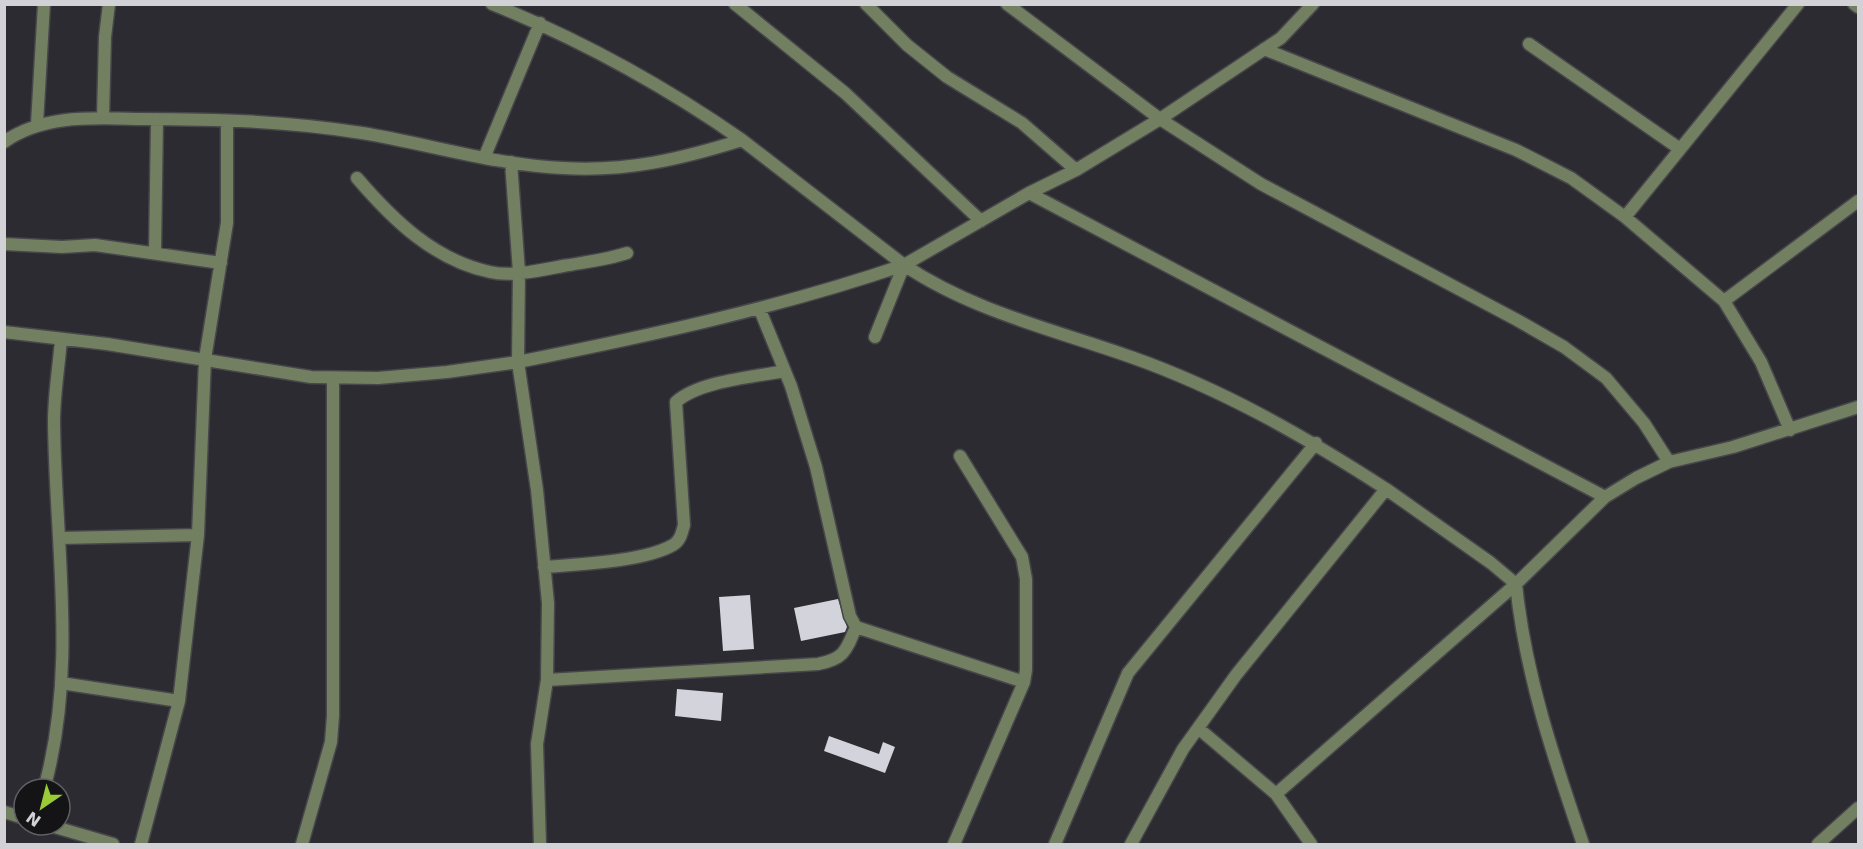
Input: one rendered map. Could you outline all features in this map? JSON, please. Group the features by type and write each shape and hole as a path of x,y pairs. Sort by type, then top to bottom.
{"street":[{"path":"37,124 44,4"},
{"path":"103,118 105,37 109,4"},
{"path":"492,4 540,23 592,48 687,102 741,140 924,279 1049,331 1132,357 1218,393 1316,444 1386,489 1491,563 1516,584 1527,657 1548,741 1583,844"},
{"path":"735,4 845,93 981,221"},
{"path":"867,4 908,45 947,77 1022,123 1076,170"},
{"path":"1006,4 1160,119 1261,184 1564,347 1606,378 1644,423 1669,462"},
{"path":"4,332 311,377 378,378 518,362 760,310 838,288 904,265 1029,193 1076,170 1160,119 1264,50 1281,38 1313,4"},
{"path":"1625,217 1798,4"},
{"path":"1854,4 1858,8"},
{"path":"484,158 540,23"},
{"path":"1529,44 1680,149"},
{"path":"1264,50 1516,150 1570,178 1625,217 1724,301 1761,362 1790,430"},
{"path":"4,142 37,124 103,118 227,121 362,133 511,162 563,168 628,168 680,158 741,140"},
{"path":"155,252 156,119"},
{"path":"141,844 179,701 198,535 205,360 227,223 227,121"},
{"path":"511,162 519,272 518,362 537,490 548,603 547,680 537,744 540,844"},
{"path":"357,178 385,211 420,240 454,261 492,272 519,272 609,259 627,253"},
{"path":"1029,193 1605,497"},
{"path":"1724,301 1858,201"},
{"path":"4,244 62,247 95,244 221,263"},
{"path":"875,337 904,265"},
{"path":"760,310 785,371 816,467 850,616 856,627 865,633 1024,682"},
{"path":"47,777 55,747 61,683 63,597 54,419 61,339"},
{"path":"544,567 625,560 673,545 680,538 684,525 676,402 686,393 702,388 785,371"},
{"path":"302,844 331,742 333,716 333,378"},
{"path":"1276,794 1516,584 1605,497 1669,462 1790,430 1858,407"},
{"path":"1055,844 1128,673 1316,444"},
{"path":"954,844 1024,682 1026,579 1022,558 960,456"},
{"path":"1131,844 1155,796 1198,728 1236,675 1386,489"},
{"path":"60,538 198,535"},
{"path":"547,680 818,664 834,661 846,651 856,627"},
{"path":"61,683 179,701"},
{"path":"1198,728 1276,794 1311,844"},
{"path":"1818,844 1858,808"},
{"path":"72,832 113,844"}],"building":[{"path":"750,595 754,649 723,651 719,597"},
{"path":"838,599 847,627 845,632 801,641 794,608"},
{"path":"677,689 723,693 721,721 675,716"},
{"path":"829,736 879,754 883,742 895,747 885,773 824,751"}]}
